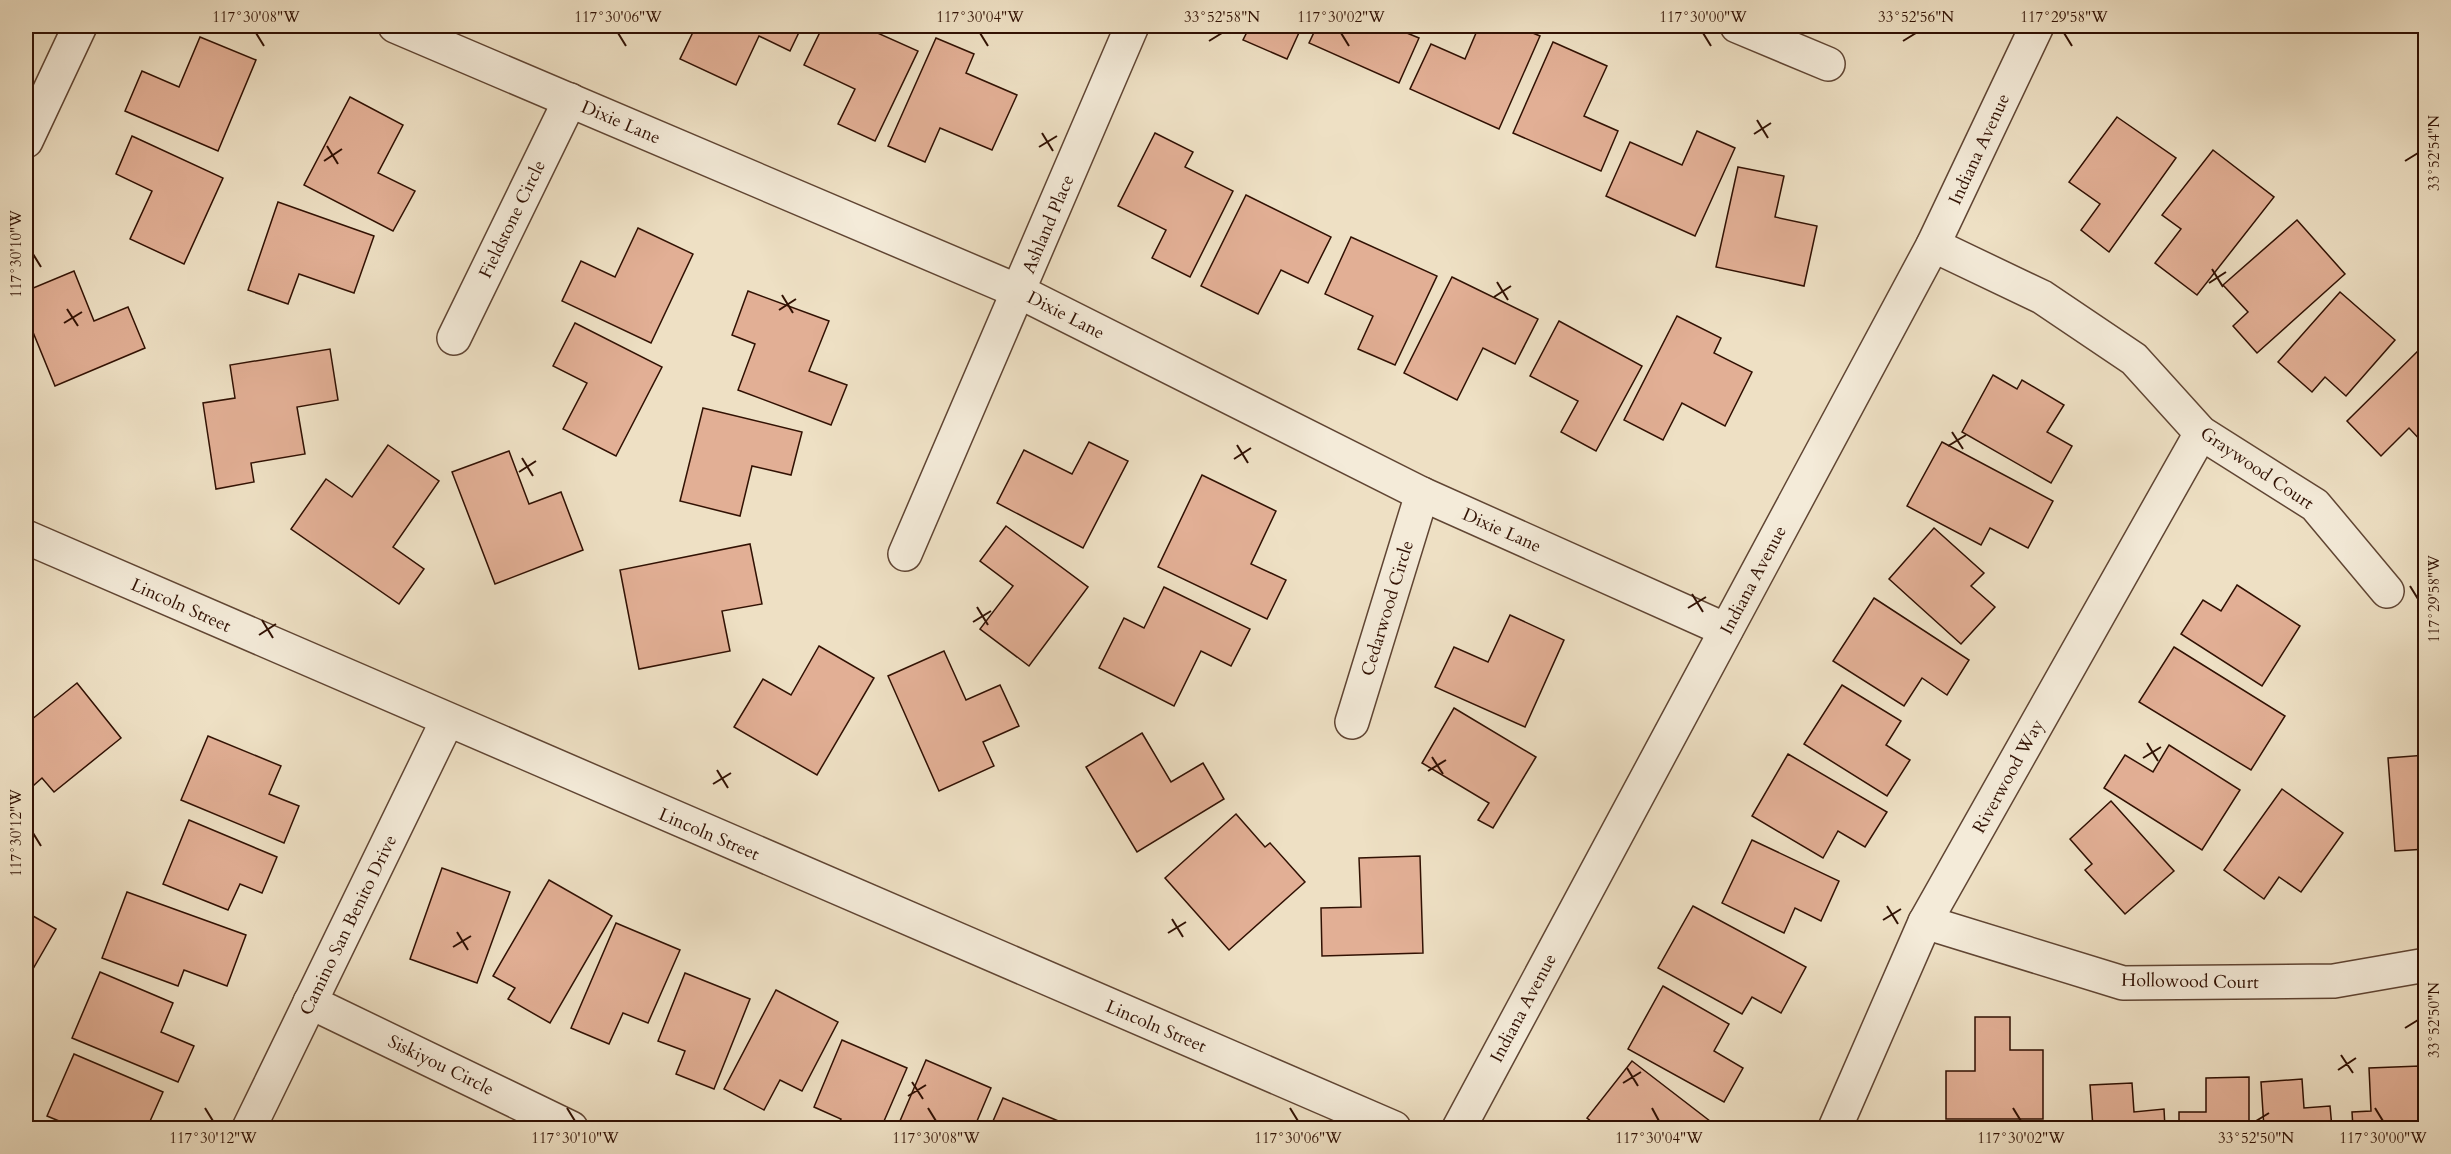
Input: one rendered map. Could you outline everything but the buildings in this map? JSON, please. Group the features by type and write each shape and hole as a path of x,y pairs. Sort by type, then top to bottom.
{"street":[{"path":"26,141 80,26"},
{"name":"Dixie Lane","path":"395,26 1020,292 1422,494 1726,630"},
{"name":"Ashland Place","path":"905,554 1020,292 1132,26"},
{"path":"1737,26 1828,64"},
{"name":"Indiana Avenue","path":"1459,1128 1933,245 2037,26"},
{"name":"Fieldstone Circle","path":"454,338 570,100"},
{"name":"Graywood Court","path":"1933,245 2042,297 2134,360 2201,433 2315,505 2388,591"},
{"name":"Riverwood Way","path":"1835,1128 1925,922 2201,433"},
{"name":"Cedarwood Circle","path":"1352,722 1422,494"},
{"name":"Lincoln Street","path":"26,537 447,721 1394,1128"},
{"name":"Camino San Benito Drive","path":"249,1128 447,721"},
{"name":"Hollowood Court","path":"1925,922 2123,983 2334,981 2426,965"},
{"name":"Siskiyou Circle","path":"310,1002 571,1128"}]}
